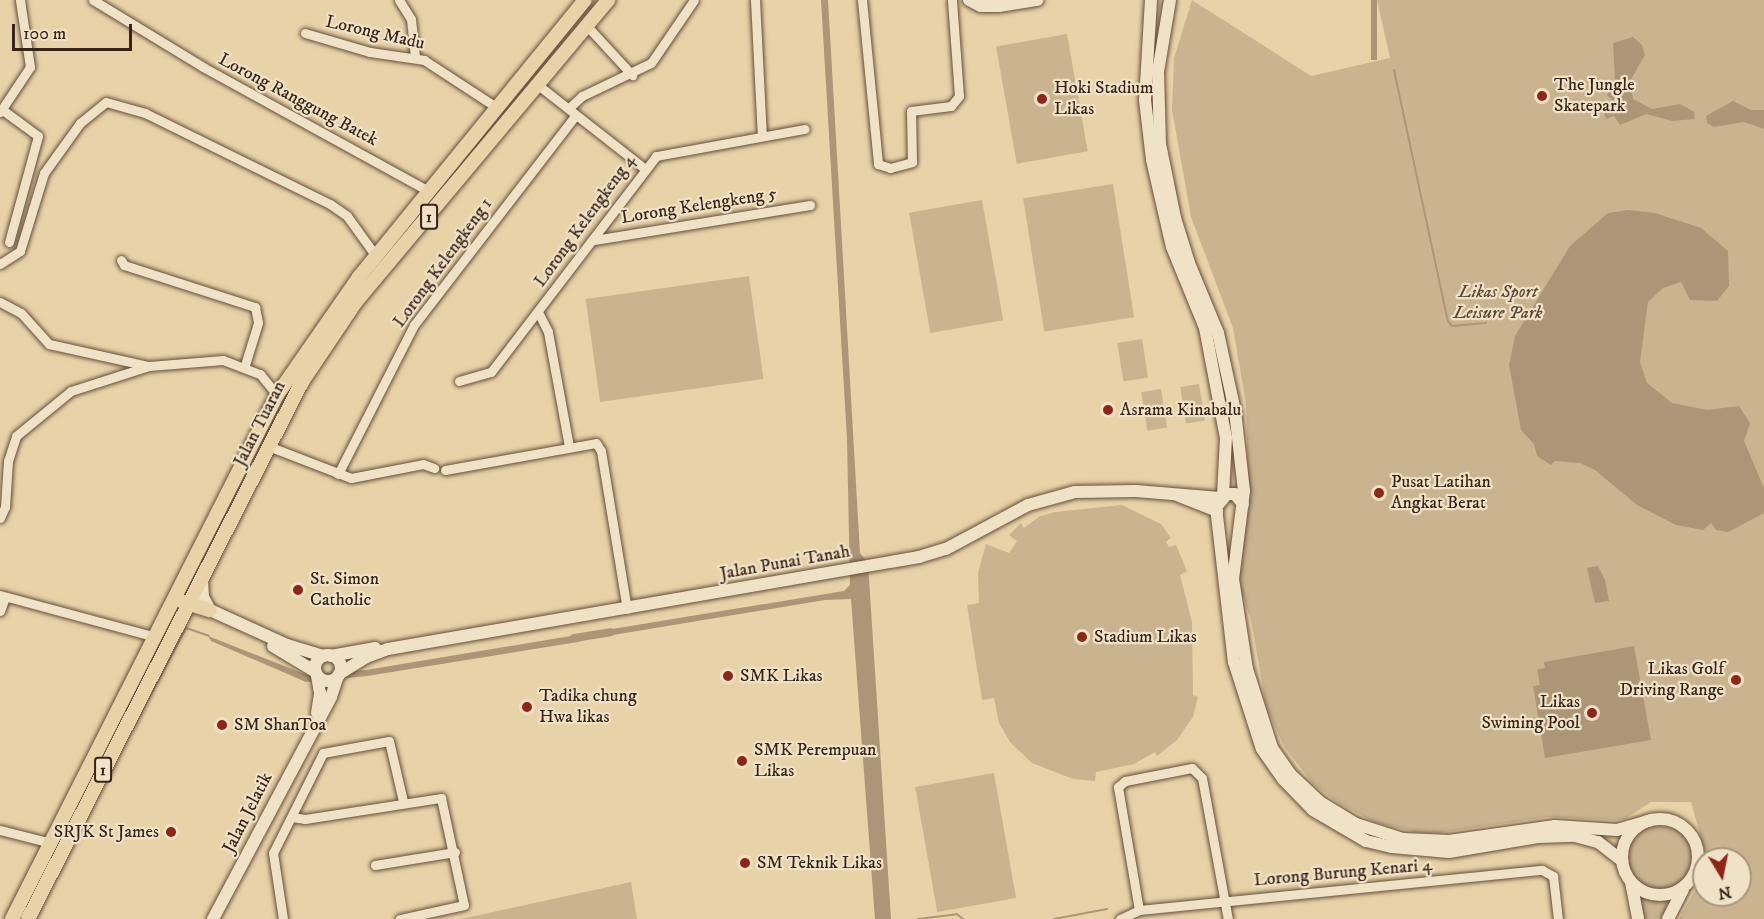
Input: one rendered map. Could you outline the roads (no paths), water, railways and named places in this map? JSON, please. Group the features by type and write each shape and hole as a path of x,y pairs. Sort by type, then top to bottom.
{"main road":[{"name":"Jalan Tuaran","path":"12,919 277,395 322,326 414,206 585,0"},
{"name":"Jalan Tuaran","path":"27,919 302,382 346,316 608,0"},
{"path":"969,0 981,6 999,6 1038,0"},
{"path":"1151,0 1145,100 1152,160 1172,247 1205,328 1226,438 1218,513 1219,555 1234,662 1253,729 1272,765 1313,810 1366,841 1392,848 1449,852 1538,837 1575,836 1598,842 1622,861 1630,881 1638,919"},
{"path":"1170,0 1158,72 1160,144 1183,248 1218,333 1241,453 1243,508 1235,544 1233,579 1255,701 1272,748 1292,775 1320,802 1371,830 1429,842 1555,825 1617,830 1651,820 1676,822 1694,840 1698,864 1668,919"},
{"path":"414,206 414,213 420,214 448,182 458,183"},
{"name":"Jalan Punai Tanah","path":"388,649 875,566 946,549 1017,510 1059,495 1119,490 1221,497"},
{"name":"Jalan Punai Tanah","path":"1178,495 1218,513"},
{"path":"1221,497 1235,495 1243,508"},
{"path":"1218,513 1229,521 1243,508"},
{"path":"202,579 203,597 210,610"},
{"path":"137,674 177,606 190,601 287,645 327,656 339,663 339,675"},
{"path":"179,622 190,613 208,615 279,649 328,681 366,657 388,649"},
{"path":"316,674 317,661 327,656 388,649"},
{"name":"Jalan Jelatik","path":"315,723 321,693 316,674"},
{"name":"Jalan Jelatik","path":"213,919 339,675"},
{"path":"1622,861 1629,836 1651,820"},
{"path":"1630,881 1650,894 1669,894 1685,886"}],"street":[{"path":"9,242 38,136 2,111 30,67 20,0"},
{"name":"Lorong Ranggung Batek","path":"93,0 203,67 427,190"},
{"path":"399,0 411,19 416,57"},
{"name":"Lorong Kelengkeng 1","path":"338,474 414,325 582,96 632,75 656,57 694,0"},
{"path":"755,0 762,136"},
{"path":"862,0 878,164 890,168 912,162 911,111 951,106 959,96 952,0"},
{"path":"586,26 632,75"},
{"name":"Lorong Madu","path":"305,33 370,52 416,57 496,107"},
{"path":"538,85 644,168"},
{"path":"0,264 20,251 44,173 80,123 106,102 145,113 330,204 347,216 376,256"},
{"name":"Lorong Kelengkeng 4","path":"459,381 491,372 594,240 644,168 656,156 805,129"},
{"name":"Lorong Kelengkeng 5","path":"594,240 810,205"},
{"path":"122,260 124,265 255,308 258,323 245,365"},
{"path":"0,302 21,314 49,344 149,366"},
{"path":"538,312 548,332 569,446"},
{"path":"0,518 5,507 8,461 16,436 71,391 149,366 223,360 245,365 260,374 277,395"},
{"path":"446,470 590,442 596,443 601,451 627,609"},
{"path":"268,447 351,478 423,464 434,468"},
{"path":"0,610 3,596 156,637"},
{"path":"283,919 272,860 326,751 386,741 391,745 403,801"},
{"path":"1139,910 1118,787 1125,781 1192,768 1198,771 1228,919"},
{"path":"292,817 305,819 403,801 441,798 464,905 400,919"},
{"path":"0,830 51,843"},
{"path":"375,865 454,852"},
{"name":"Lorong Burung Kenari 4","path":"1120,919 1139,910 1542,870 1550,873 1555,885 1558,919"}],"waterway":[{"path":"1394,70 1448,321 1452,326 1486,323"},
{"path":"115,762 186,628 209,636"},
{"path":"574,638 611,632"},
{"path":"1054,919 1107,909"},
{"path":"918,919 957,914 963,919"}],"place":[{"name":"The Jungle Skatepark","path":"1542,96"},
{"name":"Hoki Stadium Likas","path":"1042,99"},
{"name":"Asrama Kinabalu","path":"1108,410"},
{"name":"Pusat Latihan Angkat Berat","path":"1379,493"},
{"name":"St. Simon Catholic","path":"298,590"},
{"name":"Stadium Likas","path":"1082,637"},
{"name":"SMK Likas","path":"728,676"},
{"name":"Likas Golf Driving Range","path":"1736,680"},
{"name":"Tadika chung Hwa likas","path":"527,707"},
{"name":"Likas Swiming Pool","path":"1592,713"},
{"name":"SM ShanToa","path":"222,725"},
{"name":"SMK Perempuan Likas","path":"742,761"},
{"name":"SRJK St James","path":"171,832"},
{"name":"SM Teknik Likas","path":"745,863"}],"park label":[{"name":"Likas Sport Leisure Park","path":"1498,303"}]}
